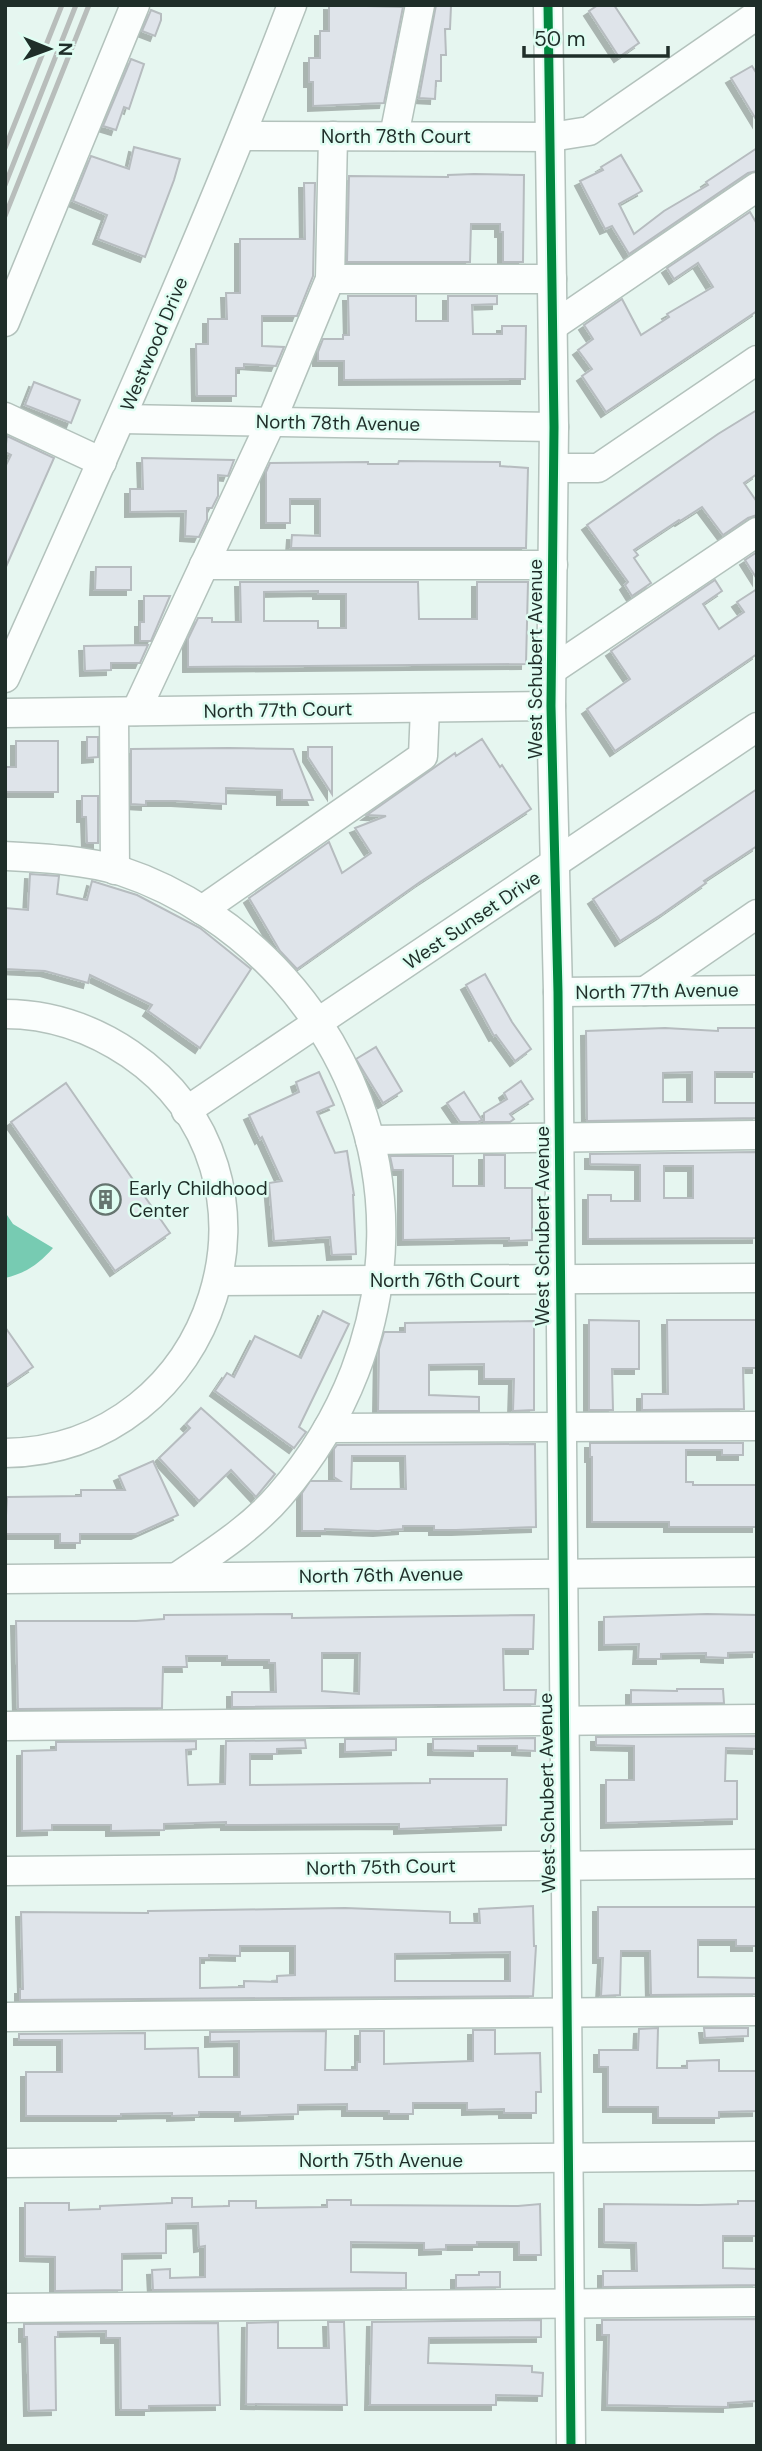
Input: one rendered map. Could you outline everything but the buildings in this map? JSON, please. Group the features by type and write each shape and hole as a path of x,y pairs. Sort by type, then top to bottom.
{"street":[{"path":"5,322 135,5"},
{"name":"Westwood Drive","path":"5,678 122,419 242,136 292,5"},
{"path":"394,136 420,5"},
{"name":"West Schubert Avenue","path":"548,5 554,427 551,706 558,992 571,2446"},
{"name":"North 78th Court","path":"242,136 551,137 589,131 757,15"},
{"path":"114,870 125,712 204,565 271,422 330,279 333,136"},
{"path":"553,326 757,187"},
{"path":"330,279 552,279"},
{"path":"554,468 598,468 757,360"},
{"path":"5,417 103,462"},
{"name":"North 78th Avenue","path":"122,419 554,427"},
{"path":"552,670 757,532"},
{"path":"204,565 553,565"},
{"name":"North 77th Court","path":"5,713 551,706"},
{"path":"202,910 423,756 425,708"},
{"name":"West Sunset Drive","path":"186,1111 757,726"},
{"path":"5,856 85,864 114,870 175,895 202,910 256,950 319,1023 353,1087 370,1140 382,1221 378,1281 371,1324 345,1398 306,1462 271,1506 177,1577"},
{"path":"645,991 757,914"},
{"name":"North 77th Avenue","path":"558,992 757,990"},
{"path":"5,1014 50,1019 86,1030 104,1038 152,1071 186,1111 209,1154 219,1187 223,1230 218,1281 196,1340 179,1366 146,1401 121,1419 86,1437 36,1451 5,1452"},
{"path":"370,1140 757,1135"},
{"name":"North 76th Court","path":"218,1281 757,1278"},
{"path":"328,1428 757,1426"},
{"name":"North 76th Avenue","path":"5,1579 757,1572"},
{"path":"5,1726 757,1719"},
{"name":"North 75th Court","path":"5,1871 757,1864"},
{"path":"5,2017 757,2011"},
{"name":"North 75th Avenue","path":"5,2163 757,2156"},
{"path":"5,2308 757,2302"}],"shaded area":[{"path":"5,1212 13,1224 53,1248 32,1267 5,1278"}],"railway":[{"path":"5,148 62,5"},
{"path":"5,185 76,5"},
{"path":"5,216 89,5"}],"cycle path":[{"path":"548,5 554,427 551,706 558,992 571,2446"}],"place":[{"name":"Early Childhood Center","path":"106,1199"}]}
